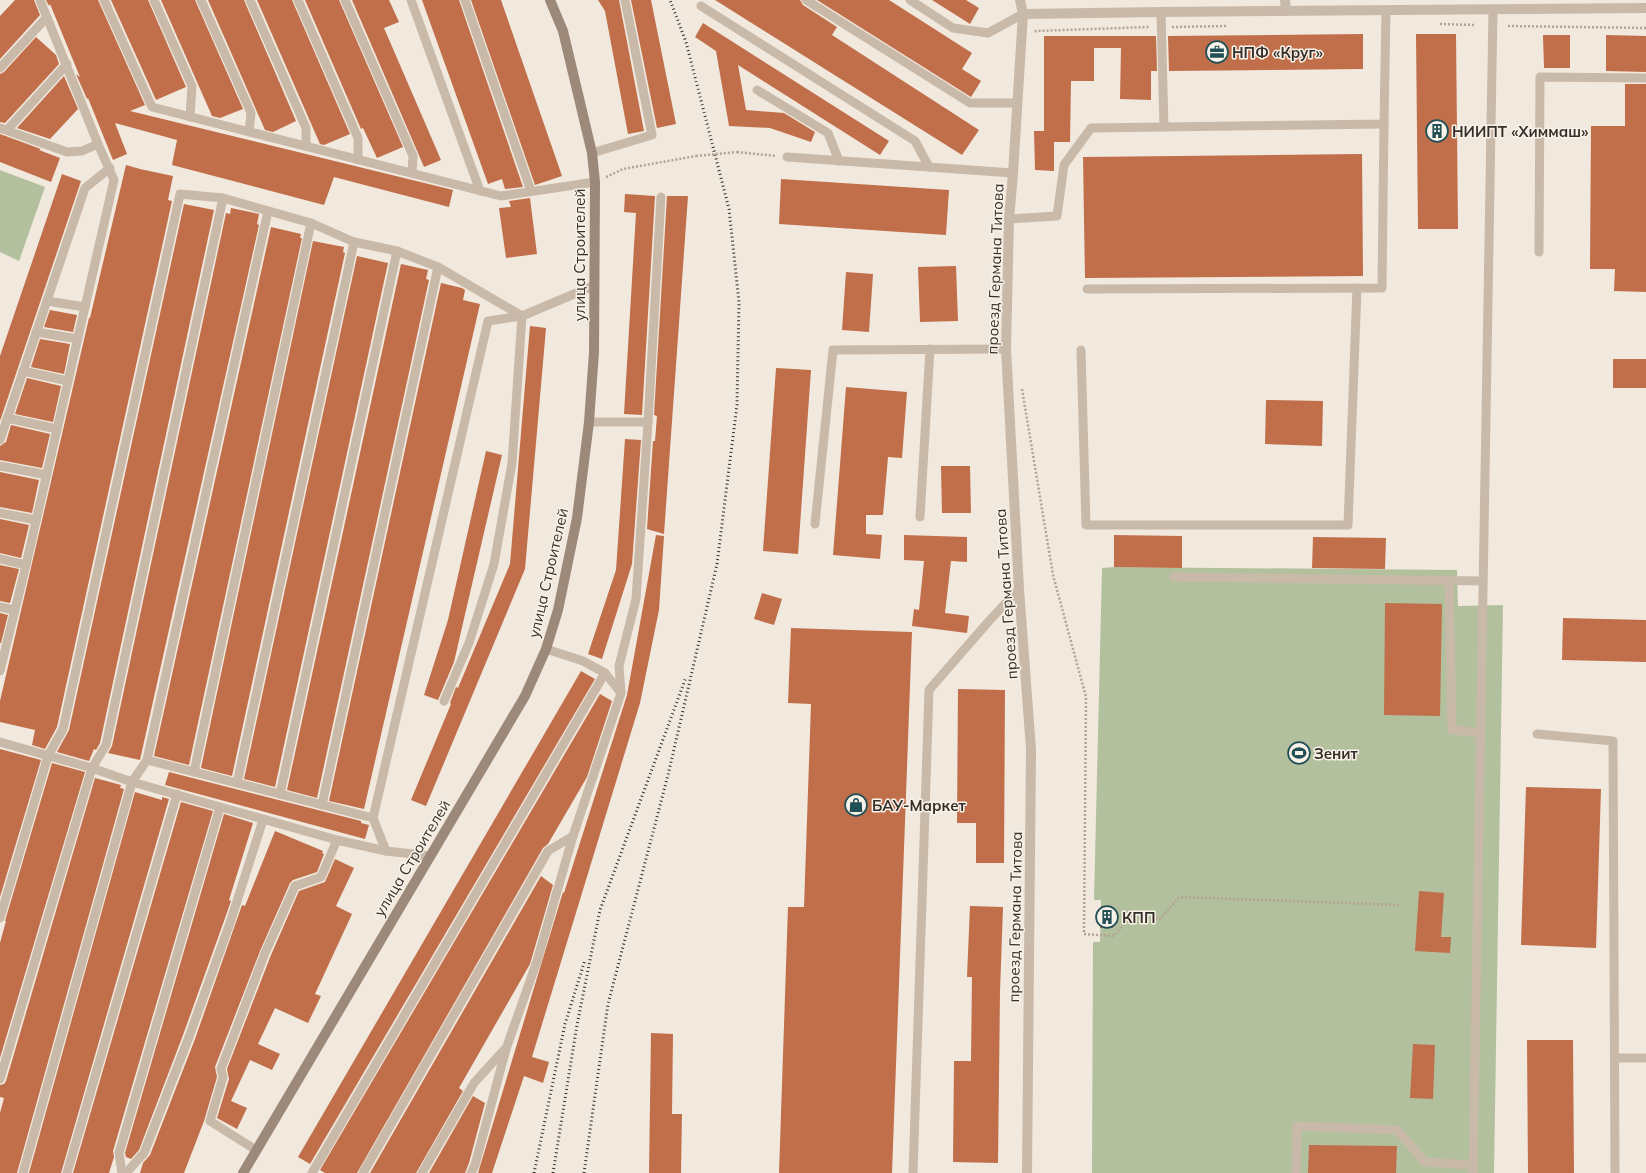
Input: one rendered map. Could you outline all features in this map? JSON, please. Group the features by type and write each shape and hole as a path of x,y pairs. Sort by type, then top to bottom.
{"main road":[{"name":"улица Строителей","path":"243,1173 525,696 546,650 558,610 577,518 589,422 594,352 593,286 595,182 592,153 563,31 550,0"}],"street":[{"name":"проезд Германа Титова","path":"1020,0 1022,14 1009,219 1006,349 1031,749 1027,1173"},
{"path":"1286,0 1286,11"},
{"path":"1022,14 1646,8"}],"lane":[{"path":"0,671 2,654 26,564 114,180 40,0"},
{"path":"104,0 152,107 501,196 595,182"},
{"path":"154,0 192,86 190,117"},
{"path":"201,0 251,113 249,132"},
{"path":"250,0 306,128 306,146"},
{"path":"298,0 358,138 358,160"},
{"path":"345,0 413,156 412,173"},
{"path":"411,0 480,191"},
{"path":"465,0 531,191"},
{"path":"592,153 652,135 625,0"},
{"path":"806,0 970,103 1017,103"},
{"path":"910,0 953,28 988,34 1022,14"},
{"path":"701,6 915,141 929,167"},
{"path":"1087,289 1382,288 1386,10"},
{"path":"1296,1173 1297,1126 1397,1130 1424,1162 1473,1169 1493,10"},
{"path":"1162,12 1164,127"},
{"path":"0,68 47,17"},
{"path":"66,64 4,129 67,152 82,151 98,144"},
{"path":"1539,252 1540,77 1646,78"},
{"path":"757,90 828,133 839,161"},
{"path":"1009,219 1057,216 1064,165 1091,128 1384,124"},
{"path":"786,157 1013,173"},
{"path":"0,440 85,188 110,168"},
{"path":"0,918 48,756 62,729 180,194 223,198 311,223 354,242 397,252 438,267 522,316"},
{"path":"471,1173 475,1165 506,1049 537,961 573,836 621,693 619,666 636,599 661,197"},
{"path":"0,1079 92,768 106,745 223,198"},
{"path":"23,1173 132,782 147,760 268,211"},
{"path":"194,772 311,223"},
{"path":"237,784 354,242"},
{"path":"280,794 397,252"},
{"path":"322,805 438,267"},
{"path":"386,851 373,818 488,320 522,316 593,286"},
{"path":"1081,350 1086,525 1348,525 1357,288"},
{"path":"47,300 85,307"},
{"path":"444,701 470,643 494,564 512,463 522,316"},
{"path":"36,332 78,339"},
{"path":"920,516 930,349"},
{"path":"815,524 833,350 1006,349"},
{"path":"23,371 68,382"},
{"path":"8,418 57,429"},
{"path":"589,422 648,422"},
{"path":"0,466 46,475"},
{"path":"0,513 36,520"},
{"path":"0,559 26,564"},
{"path":"1174,577 1483,581"},
{"path":"1449,581 1452,730 1480,733"},
{"path":"914,1173 929,690 989,621 1020,589"},
{"path":"0,608 14,610"},
{"path":"546,650 583,661 605,673 621,693"},
{"path":"312,1173 605,673"},
{"path":"1537,734 1613,741 1616,1173"},
{"path":"0,742 92,768 132,782 337,840 386,851 430,856"},
{"path":"147,760 373,818"},
{"path":"67,1173 176,794"},
{"path":"122,1173 119,1153 220,807"},
{"path":"126,1173 144,1153 228,930 263,820"},
{"path":"363,1173 548,851 573,836"},
{"path":"256,1150 210,1120 223,1077 221,1069 265,953 295,886 320,878 337,840"},
{"path":"422,1173 474,1083 506,1049"},
{"path":"1615,1058 1646,1058"}],"path":[{"path":"1438,24 1476,25"},
{"path":"1033,38 1036,31 1232,26"},
{"path":"1508,26 1646,28"},
{"path":"595,182 623,169 696,156 737,152 786,157"},
{"path":"1021,385 1053,575 1086,697 1084,934 1114,936 1130,917 1160,919 1179,897 1400,906"}],"green space":[{"path":"0,170 45,187 19,261 0,252"},
{"name":"Зенит","path":"1102,568 1457,570 1458,606 1503,605 1494,1173 1092,1173 1093,942 1100,942 1101,906 1101,900 1094,900"}],"building":[{"path":"15,0 34,0 40,15 0,59 0,16"},
{"path":"46,0 98,0 145,105 130,111 453,190 449,207 334,177 324,205 172,165 177,140 115,123 127,154 113,160 88,98 87,99 76,74 80,77 50,4 49,6"},
{"path":"111,0 148,0 186,87 156,100"},
{"path":"161,0 195,0 243,109 220,118 212,116"},
{"path":"208,0 244,0 296,121 273,132 265,130"},
{"path":"257,0 292,0 350,134 324,145 320,144"},
{"path":"305,0 339,0 403,147 377,158 363,128 361,129"},
{"path":"352,0 389,0 399,22 384,28 441,160 424,167"},
{"path":"422,0 459,0 523,187 505,189 502,179 488,184"},
{"path":"471,0 501,0 562,176 535,185"},
{"path":"598,0 619,0 644,131 628,134 605,11"},
{"path":"631,0 651,0 676,124 657,128"},
{"path":"715,0 800,0 803,5 837,27 832,35 979,130 962,155"},
{"path":"817,0 889,0 972,53 962,69 981,81 971,97"},
{"path":"932,0 966,0 979,8 970,24"},
{"path":"703,23 889,141 880,155 738,65 746,110 784,113 815,132 811,142 770,128 729,126 716,51 695,37"},
{"path":"1363,34 1363,69 1169,71 1168,36"},
{"name":"НИИПТ «Химмаш»","path":"1416,34 1456,34 1458,229 1418,229"},
{"path":"1543,35 1570,35 1570,68 1544,68"},
{"path":"1606,35 1646,36 1646,72 1606,71"},
{"path":"1044,36 1156,36 1157,71 1151,71 1151,100 1120,99 1121,48 1094,48 1094,81 1071,81 1070,142 1054,142 1054,171 1035,170 1034,131 1044,131"},
{"path":"36,37 56,55 59,64 5,123 0,122 0,74 4,72"},
{"path":"64,76 78,109 50,139 17,128"},
{"path":"1625,84 1646,84 1646,292 1614,291 1615,269 1590,269 1591,126 1625,126"},
{"path":"0,134 41,149 39,150 60,158 51,182 0,162"},
{"path":"1362,154 1363,276 1085,278 1083,157"},
{"path":"126,165 173,176 168,200 172,201 57,727 45,749 32,745 35,730 0,722 0,701"},
{"path":"62,174 81,181 0,421 0,356"},
{"path":"781,179 949,190 946,235 779,224"},
{"path":"625,194 655,196 642,415 624,414 636,213 624,212"},
{"path":"667,196 688,196 664,534 647,529 653,441 655,441 657,416 654,415"},
{"path":"530,198 537,254 506,258 499,208 511,207 509,201"},
{"path":"184,204 214,210 100,743 96,750 94,749 89,761 57,752 69,730"},
{"path":"231,208 259,214 257,224 259,225 140,760 108,753 112,746 226,213 230,214"},
{"path":"271,227 301,234 300,238 302,238 189,765 154,756"},
{"path":"313,241 344,247 343,252 345,253 232,776 201,768"},
{"path":"357,256 388,263 275,787 244,779"},
{"path":"401,264 428,270 426,279 429,280 317,798 287,790"},
{"path":"956,266 958,321 920,322 918,267"},
{"path":"846,272 873,274 869,332 842,330"},
{"path":"441,283 462,288 465,290 463,300 480,304 364,809 329,801"},
{"path":"50,310 77,315 73,332 44,327"},
{"path":"530,326 546,328 525,569 426,806 411,800 451,704 450,703 456,687 458,688 510,564"},
{"path":"40,339 70,344 64,374 31,367"},
{"path":"1613,359 1646,359 1646,388 1613,388"},
{"path":"776,368 811,370 798,554 763,551"},
{"path":"27,378 61,386 53,422 15,414"},
{"path":"846,387 907,392 902,458 888,457 883,515 866,515 866,534 882,535 880,559 833,555"},
{"path":"1266,400 1323,401 1322,446 1265,444"},
{"path":"11,425 50,434 42,468 0,460 0,446 6,442"},
{"path":"625,439 641,440 632,564 602,659 588,654 616,570"},
{"path":"486,451 502,455 454,662 438,700 424,695 448,620"},
{"path":"941,466 970,466 971,513 942,513"},
{"path":"0,472 39,480 32,513 0,507"},
{"path":"0,519 29,525 21,558 0,553"},
{"path":"656,535 664,536 659,610 640,703 532,1057 549,1062 543,1083 524,1076 492,1173 478,1173 563,892 564,893 627,695"},
{"path":"904,535 967,537 967,562 951,561 945,613 969,616 967,633 912,626 914,609 919,610 924,561 904,560"},
{"path":"1114,535 1182,536 1182,568 1114,567"},
{"path":"1313,537 1386,538 1385,569 1312,568"},
{"path":"0,565 19,569 10,603 0,601"},
{"path":"762,593 782,599 774,625 754,619"},
{"path":"1385,603 1442,604 1440,716 1384,715"},
{"path":"0,613 8,615 1,643 0,643"},
{"path":"1563,618 1646,620 1646,662 1562,660"},
{"name":"БАУ-Маркет","path":"791,628 912,632 892,1173 779,1173 788,907 804,907 811,704 788,703"},
{"path":"581,671 595,679 310,1164 298,1157"},
{"path":"958,689 1005,690 1004,863 976,863 976,823 957,823"},
{"path":"600,694 612,701 587,777 548,844 543,848 357,1173 325,1173 320,1170"},
{"path":"0,749 41,760 0,897"},
{"path":"52,763 85,772 0,1058 0,943 5,921"},
{"path":"169,772 361,821 361,823 369,825 365,839 165,785"},
{"path":"95,778 121,785 120,788 124,789 17,1173 0,1173 0,1113 4,1098 0,1097 0,1085 4,1084 6,1081"},
{"path":"1526,787 1601,789 1596,948 1521,945"},
{"path":"135,792 162,800 162,797 169,799 61,1173 29,1173"},
{"path":"181,802 213,811 113,1151 114,1157 109,1173 73,1173"},
{"path":"224,814 253,823 229,900 231,901 183,1035 139,1150 131,1159 126,1157 125,1153"},
{"path":"275,831 323,851 322,853 324,854 317,872 293,880 290,883 260,951 215,1067 217,1077 204,1121 184,1173 140,1173 143,1163 150,1155 195,1039 242,905 245,906"},
{"path":"335,859 354,868 336,906 352,914 315,994 321,996 308,1023 275,1008 258,1044 280,1054 272,1070 250,1060 231,1101 247,1108 237,1129 217,1118 229,1079 227,1069 271,955 299,891 325,882"},
{"path":"541,876 553,885 530,964 459,1088 463,1091 416,1173 370,1173"},
{"path":"1419,891 1444,893 1441,937 1451,937 1450,953 1415,951"},
{"path":"970,906 1003,907 1000,992 998,1163 953,1162 954,1061 971,1061 972,977 967,977"},
{"name":"КПП","path":"1101,906 1113,907 1113,928 1100,928"},
{"path":"651,1033 673,1034 672,1114 682,1114 681,1173 649,1173"},
{"path":"1527,1040 1573,1040 1574,1173 1528,1173"},
{"path":"1413,1044 1435,1045 1433,1099 1410,1098"},
{"path":"473,1096 485,1103 465,1173 429,1173"},
{"path":"1309,1145 1397,1146 1396,1173 1308,1173"}],"railway":[{"path":"584,1173 608,1004 668,775 717,564 737,405 739,302 729,209 686,42 670,0"},
{"path":"553,1173 577,1025 600,910 686,677"},
{"path":"534,1173 565,1024 585,960"}],"place":[{"name":"НПФ «Круг»","path":"1217,52"},
{"name":"НИИПТ «Химмаш»","path":"1437,131"},
{"name":"Зенит","path":"1299,753"},
{"name":"БАУ-Маркет","path":"856,805"},
{"name":"КПП","path":"1107,917"}]}
